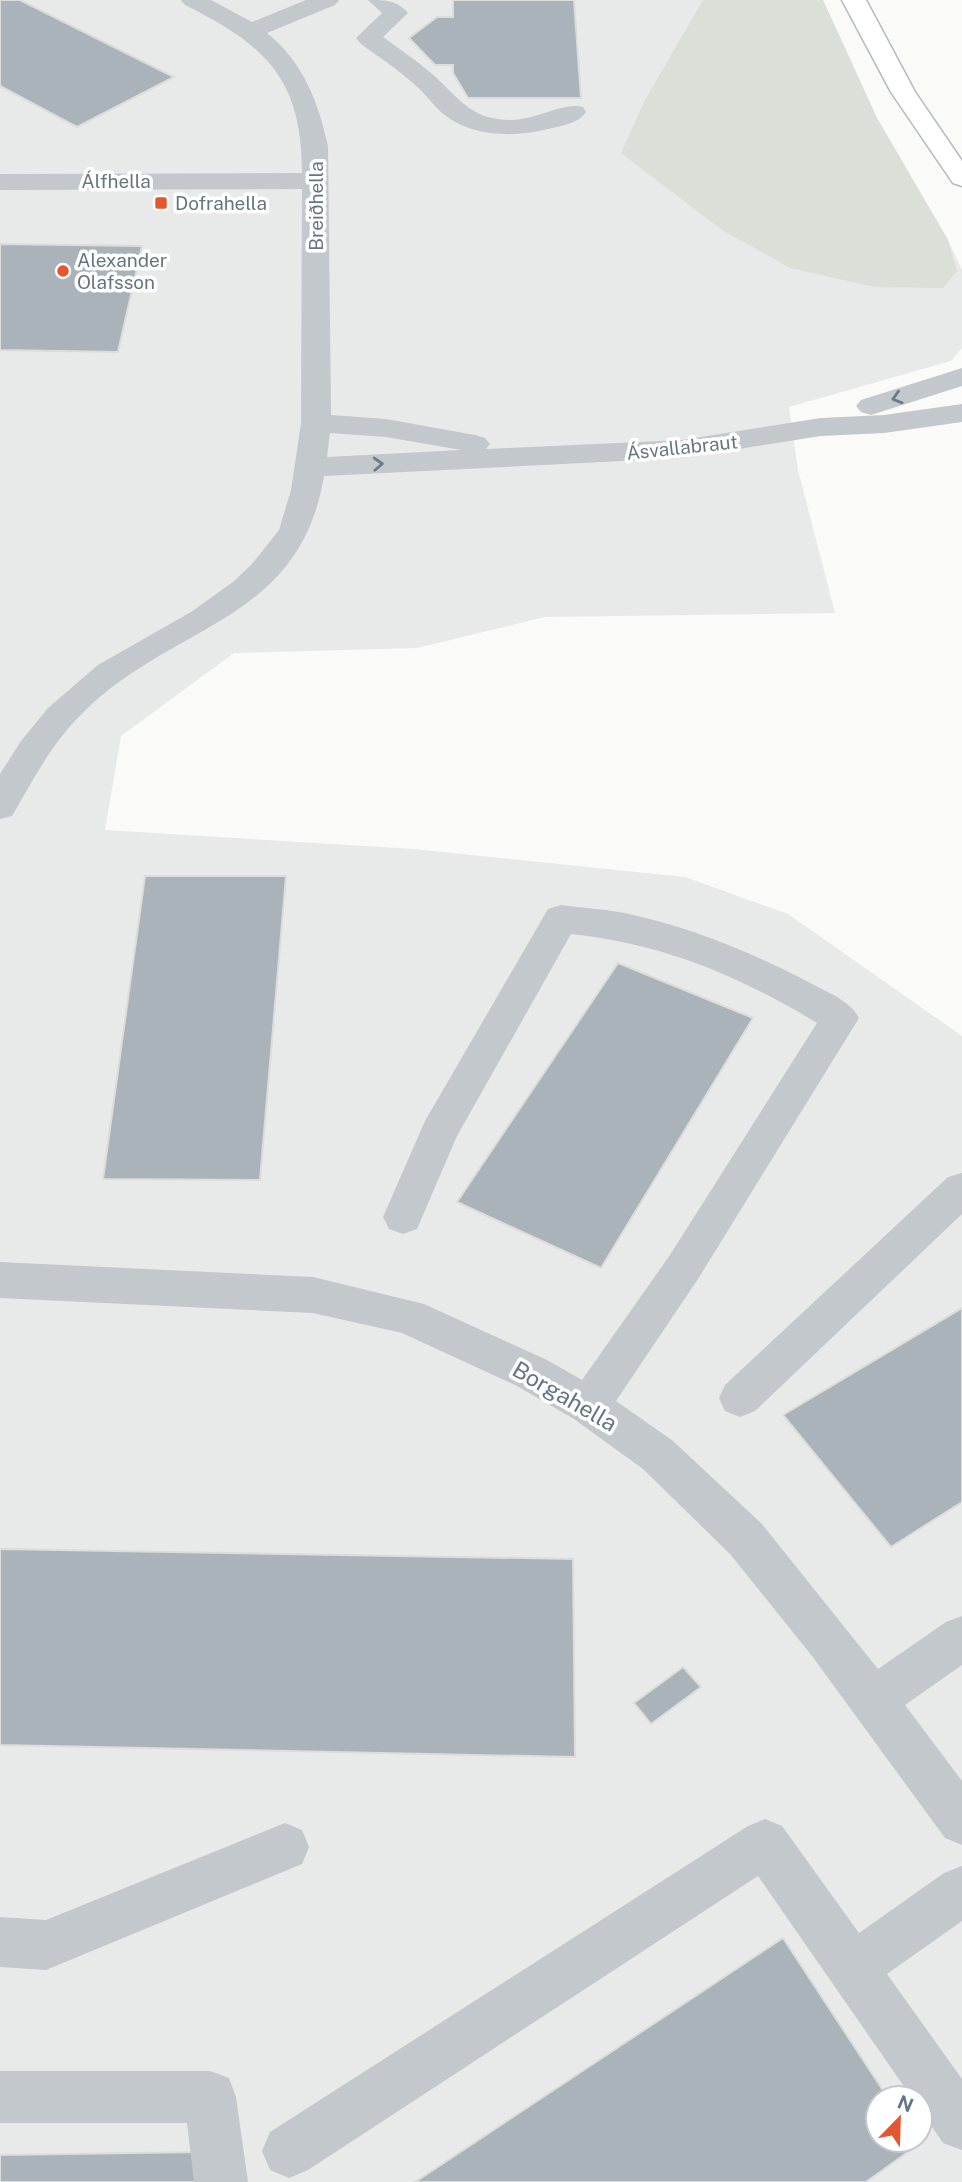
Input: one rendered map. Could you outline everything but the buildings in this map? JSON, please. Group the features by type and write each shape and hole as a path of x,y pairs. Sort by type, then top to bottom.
{"main road":[{"path":"855,0 876,45 914,108 962,178"}],"street":[{"name":"Breiðhella","path":"193,0 250,31 269,45 283,59 310,110 316,146 316,423 310,467"},
{"path":"250,31 327,0"},
{"path":"380,0 396,13 369,38 429,84 452,109 462,115 490,124 526,126 561,119 575,112"},
{"name":"Álfhella","path":"0,182 316,181"},
{"name":"Ásvallabraut","path":"821,427 873,405 962,377"},
{"name":"Ásvallabraut","path":"310,467 682,449 821,427 884,424 962,413"},
{"name":"Ásvallabraut","path":"316,423 386,428 542,456"},
{"path":"0,807 12,780 41,734 76,699 111,673 237,598 271,564 296,528 310,467"},
{"path":"403,1217 439,1132 561,919 625,927 706,951 786,985 840,1017 684,1267 589,1406"},
{"path":"740,1398 962,1189"},
{"name":"Borgahella","path":"0,1280 313,1294 410,1317 532,1373 589,1406 658,1455 746,1539 828,1640 962,1821"},
{"path":"872,1700 962,1638"},
{"path":"289,2151 765,1843 962,2124"},
{"path":"0,1942 46,1945 285,1847"},
{"path":"852,1968 962,1891"},
{"path":"0,2097 210,2097 221,2182"}],"shaded area":[{"path":"0,0 823,0 877,118 948,240 962,270 962,348 951,361 789,407 798,470 835,613 545,617 417,648 234,653 121,736 105,830 414,849 685,877 788,914 962,1036 962,2182 0,2182"},
{"path":"703,0 823,0 877,118 948,240 957,271 943,288 874,287 790,268 722,230 621,153 644,102"}],"place":[{"name":"Dofrahella","path":"161,203"},
{"name":"Alexander Olafsson","path":"63,271"}]}
